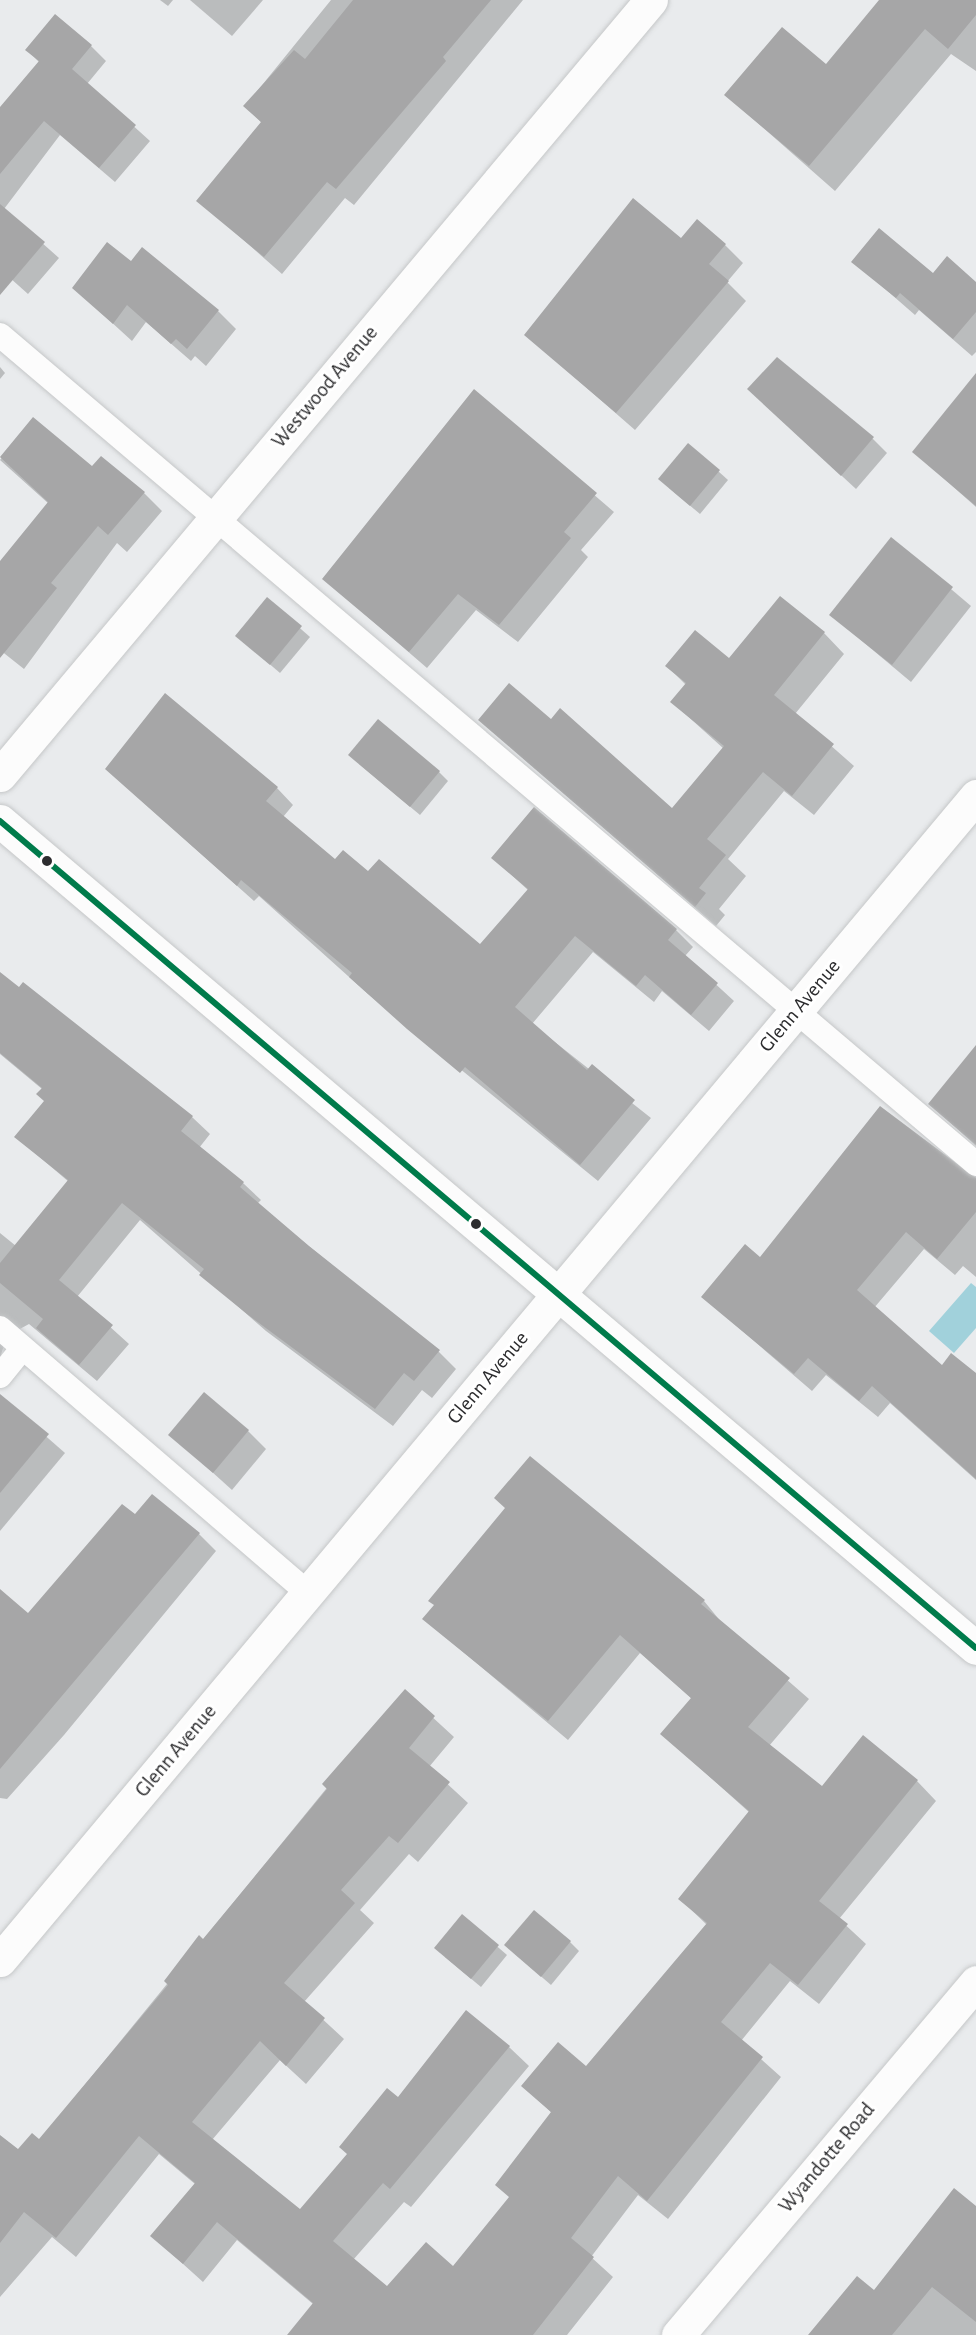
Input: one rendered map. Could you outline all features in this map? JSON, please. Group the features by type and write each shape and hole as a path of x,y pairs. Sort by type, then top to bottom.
{"street":[{"name":"Westwood Avenue","path":"0,775 651,0"},
{"name":"Glenn Avenue","path":"0,1960 976,796"},
{"path":"0,821 556,1297 976,1648"},
{"name":"Wyandotte Road","path":"678,2335 976,1982"}],"lane":[{"path":"0,335 976,1164"},
{"path":"0,1328 309,1594"},
{"path":"0,1376 23,1348"}],"water":[{"path":"971,1283 976,1287 976,1328 954,1353 929,1331"}],"building":[{"path":"353,0 491,0 443,57 446,61 336,189 327,182 264,257 196,201 261,122 243,106 294,50 305,59"},
{"path":"879,0 976,0 976,15 948,49 925,29 809,166 724,95 782,27 826,64"},
{"path":"55,14 92,45 72,69 136,125 99,168 44,121 0,174 0,107 39,61 25,50"},
{"path":"633,198 681,238 697,219 726,244 709,264 729,281 616,413 524,335"},
{"path":"0,204 45,242 0,295"},
{"path":"879,228 933,273 947,256 976,282 976,312 953,339 900,293 896,298 851,262"},
{"path":"107,242 131,261 142,247 219,310 187,349 176,339 171,344 127,305 113,324 72,288"},
{"path":"777,357 874,437 841,476 747,389"},
{"path":"976,373 976,506 912,452"},
{"path":"474,389 597,493 564,532 571,538 499,625 458,594 409,652 322,579"},
{"path":"33,417 92,466 101,456 145,492 108,535 98,526 51,583 57,588 0,658 0,561 48,502 0,457"},
{"path":"688,443 720,470 690,506 658,479"},
{"path":"891,537 953,587 892,665 829,615"},
{"path":"780,596 825,632 774,695 834,744 792,796 763,772 707,839 726,855 699,888 706,893 695,907 478,720 509,683 551,719 560,708 672,808 724,746 670,702 686,683 665,666 695,630 729,658"},
{"path":"267,597 302,626 270,665 235,636"},
{"path":"165,693 278,787 266,801 335,859 343,850 368,871 379,859 480,944 528,889 491,858 534,807 677,929 668,940 718,983 691,1015 645,975 636,986 575,936 515,1007 587,1070 592,1064 635,1100 580,1165 465,1067 460,1073 407,1029 349,977 352,973 241,880 237,886 105,769"},
{"path":"378,719 440,771 410,807 348,755"},
{"path":"0,972 19,987 23,982 193,1116 181,1131 244,1182 240,1187 309,1246 440,1350 414,1381 404,1373 375,1409 247,1314 199,1275 204,1269 122,1203 59,1280 113,1325 79,1365 36,1328 43,1319 0,1283 0,1263 68,1180 14,1137 44,1101 36,1094 42,1088 0,1053"},
{"path":"976,1045 976,1145 928,1104"},
{"path":"880,1106 976,1178 976,1212 937,1259 906,1232 857,1290 942,1365 951,1353 976,1373 976,1479 872,1386 859,1401 808,1358 794,1374 701,1297 745,1244 760,1257"},
{"path":"204,1392 249,1430 213,1473 168,1435"},
{"path":"0,1394 49,1434 0,1493"},
{"path":"530,1456 705,1600 701,1604 790,1678 748,1727 822,1786 863,1735 918,1780 819,1901 848,1924 798,1985 770,1963 721,2022 763,2057 647,2201 618,2176 571,2238 594,2257 533,2335 287,2335 313,2303 217,2222 183,2264 150,2236 195,2183 139,2136 56,2238 24,2212 0,2243 0,2135 18,2149 32,2133 39,2139 168,1985 164,1981 199,1935 203,1939 327,1789 322,1784 405,1689 435,1716 409,1748 450,1782 398,1843 389,1836 341,1890 355,1903 284,1983 325,2018 286,2066 260,2041 192,2122 300,2209 347,2154 339,2147 387,2088 398,2097 466,2010 510,2046 390,2189 383,2183 333,2241 387,2286 426,2242 453,2266 509,2197 495,2185 551,2112 521,2086 558,2042 586,2066 707,1923 678,1899 749,1811 660,1734 691,1698 620,1635 548,1721 422,1619 434,1605 428,1601 505,1508 494,1498"},
{"path":"152,1494 200,1533 0,1769 0,1589 28,1613 122,1504 135,1514"},
{"path":"534,1910 571,1941 541,1977 504,1945"},
{"path":"462,1914 499,1945 471,1979 434,1948"},
{"path":"954,2188 976,2206 976,2322 932,2287 892,2335 808,2335 857,2276 874,2290"}],"transit line":[{"path":"0,821 976,1648"}]}
